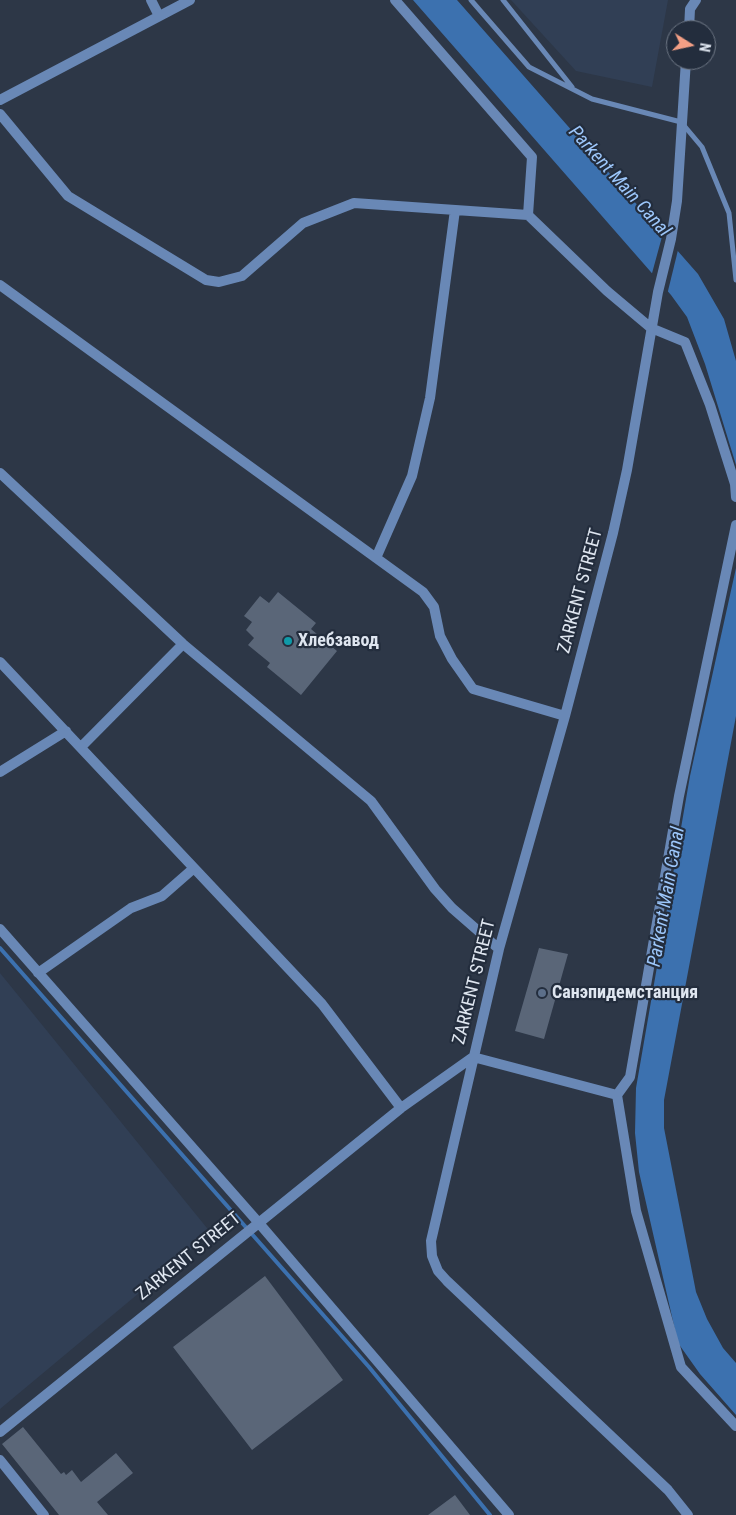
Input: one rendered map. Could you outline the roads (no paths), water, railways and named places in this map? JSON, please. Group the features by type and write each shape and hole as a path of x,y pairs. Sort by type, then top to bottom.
{"street":[{"path":"151,0 160,16"},
{"path":"0,100 190,0"},
{"path":"395,0 532,156 528,215"},
{"path":"689,20 690,8 696,0"},
{"name":"ZARKENT STREET","path":"0,1432 251,1227 401,1108 472,1057 499,949 565,716 613,533 627,470 658,292 672,239 678,192 685,70"},
{"path":"0,114 68,196 206,280 219,282 242,276 303,223 354,203 528,215 607,291 652,328 685,342 710,405 735,484 736,497"},
{"path":"376,558 412,476 430,398 455,210"},
{"path":"0,285 423,592 434,607 440,636 452,659 473,689 565,716"},
{"path":"0,473 183,644 370,800 435,889 452,908 499,949"},
{"path":"736,524 679,796 630,1077 617,1095 636,1212 681,1367 736,1426"},
{"path":"81,747 183,644"},
{"path":"0,662 322,1004 401,1108"},
{"path":"0,772 66,731"},
{"path":"38,973 131,908 162,896 194,868"},
{"path":"0,929 251,1227 509,1515"},
{"path":"617,1095 472,1057 431,1241 432,1256 438,1271 668,1490 688,1515"},
{"path":"0,1460 44,1515"}],"lane":[{"path":"471,0 529,67 592,98 681,122 702,147 729,213 736,280"},
{"path":"503,0 574,89"}],"water":[{"name":"Parkent Main Canal","path":"413,0 457,0 698,274 724,319 736,361 736,465 705,364 687,317 671,295"},
{"name":"Parkent Main Canal","path":"736,568 736,716 664,1100 664,1128 696,1292 707,1319 723,1348 736,1363 736,1415 700,1374 678,1343 639,1172 635,1133 636,1088 690,776"}],"waterway":[{"path":"0,948 369,1367 490,1515"}],"place":[{"name":"Хлебзавод","path":"288,641"},
{"name":"Санэпидемстанция","path":"542,993"}]}
